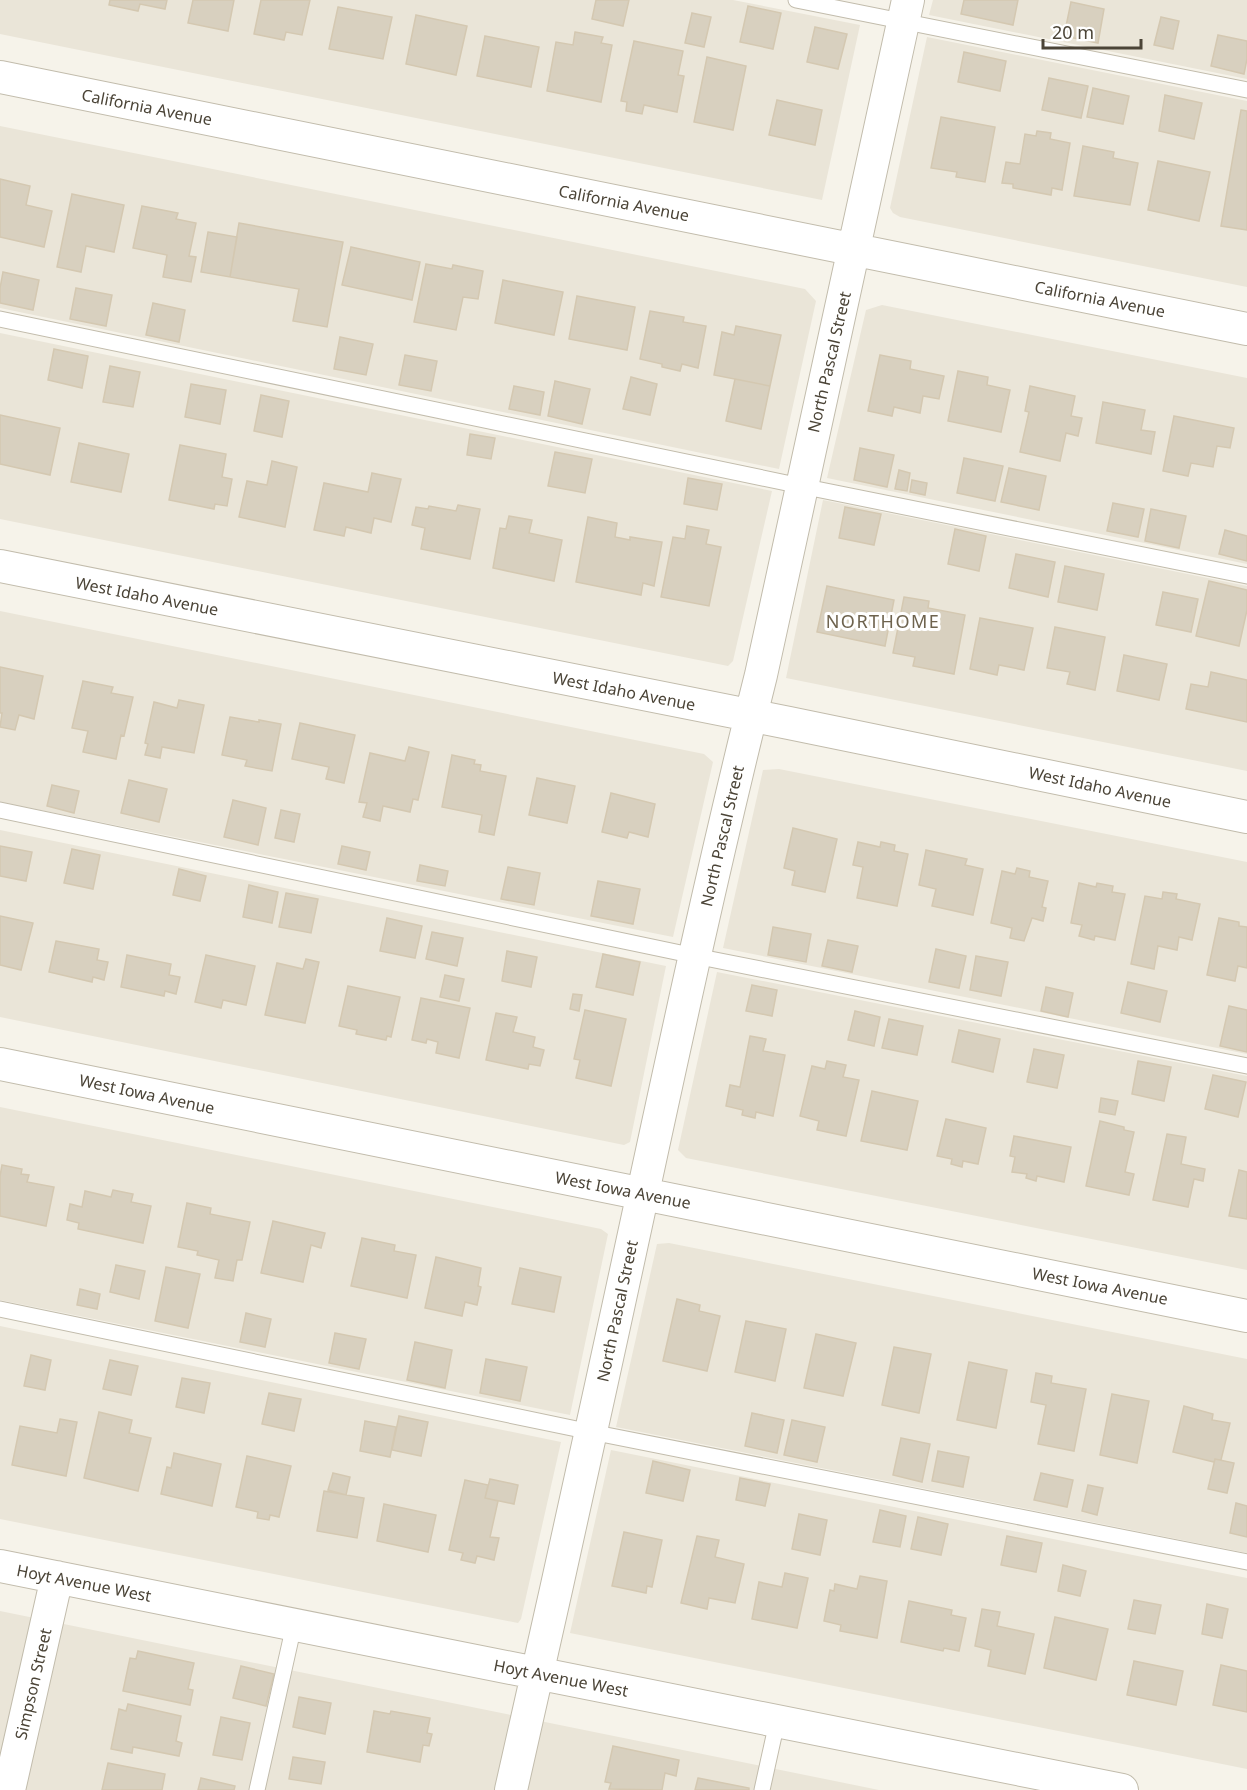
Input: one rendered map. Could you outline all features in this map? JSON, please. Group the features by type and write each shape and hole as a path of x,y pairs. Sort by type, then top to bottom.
{"street":[{"name":"North Pascal Street","path":"511,1790 642,1193 751,715 905,11"},
{"name":"California Avenue","path":"0,77 1247,329"},
{"name":"West Idaho Avenue","path":"0,566 751,715 1247,817"},
{"name":"West Iowa Avenue","path":"0,1064 1247,1316"},
{"name":"Hoyt Avenue West","path":"0,1566 777,1722 1020,1780 1122,1790"},
{"name":"Simpson Street","path":"9,1790 57,1577"}],"lane":[{"path":"796,0 905,11 1247,90"},
{"path":"0,319 801,486 1247,576"},
{"path":"0,810 695,956 1247,1066"},
{"path":"0,1309 591,1432 1247,1562"},
{"path":"257,1790 294,1624"},
{"path":"762,1790 777,1722"}],"shaded area":[{"path":"0,0 733,0 860,25 822,200 0,34"},
{"path":"933,0 1247,0 1247,79 929,15"},
{"path":"927,37 1247,101 1247,287 900,217 893,213 890,208"},
{"path":"0,126 805,289 816,301 779,469 0,308"},
{"path":"882,305 1247,378 1247,564 827,478 866,310"},
{"path":"0,333 772,491 733,661 728,666 0,519"},
{"path":"823,500 1247,586 1247,771 786,678"},
{"path":"0,611 704,754 713,762 673,937 0,802"},
{"path":"779,769 1247,862 1247,1054 723,948 763,770"},
{"path":"0,830 666,966 630,1142 624,1145 0,1017"},
{"path":"717,972 1247,1076 1247,1270 686,1158 678,1150"},
{"path":"0,1107 601,1229 608,1234 570,1415 0,1300"},
{"path":"669,1243 1247,1359 1247,1553 616,1427 657,1244"},
{"path":"0,1326 561,1442 521,1619 518,1623 0,1519"},
{"path":"611,1450 1247,1578 1247,1769 570,1633"},
{"path":"0,1611 879,1790 0,1790"}],"building":[{"path":"110,0 167,0 165,9 140,4 138,11 109,5"},
{"path":"193,0 234,0 228,31 188,23"},
{"path":"261,0 310,0 302,35 286,32 284,40 254,34"},
{"path":"596,0 629,0 623,26 592,19"},
{"path":"964,0 1018,0 1013,25 961,14"},
{"path":"1071,2 1104,9 1098,43 1064,36"},
{"path":"748,6 781,13 773,49 740,42"},
{"path":"338,7 392,17 383,59 329,49"},
{"path":"692,13 711,17 704,47 685,43"},
{"path":"416,15 467,26 456,75 406,64"},
{"path":"1161,17 1179,21 1173,49 1154,45"},
{"path":"815,27 847,34 838,69 807,62"},
{"path":"575,32 603,37 601,43 612,45 601,102 547,91 556,42 573,45"},
{"path":"1218,35 1247,41 1244,74 1211,66"},
{"path":"485,36 539,47 531,87 477,76"},
{"path":"634,41 683,51 678,75 684,76 677,112 644,105 642,114 626,111 627,102 621,101"},
{"path":"964,52 1006,61 1000,91 958,82"},
{"path":"707,57 746,66 733,130 694,122"},
{"path":"1049,78 1088,86 1081,118 1042,110"},
{"path":"1093,88 1129,96 1123,124 1087,117"},
{"path":"1165,95 1202,103 1194,139 1159,131"},
{"path":"777,100 822,110 815,145 769,135"},
{"path":"1241,110 1247,111 1247,230 1221,226"},
{"path":"941,117 995,127 985,182 956,177 957,172 931,168"},
{"path":"1037,131 1051,133 1050,139 1070,143 1062,190 1052,188 1051,195 1013,188 1013,184 1002,183 1006,162 1020,164 1025,134 1036,136"},
{"path":"1083,146 1114,152 1113,158 1138,163 1130,205 1074,196"},
{"path":"1158,161 1210,172 1199,221 1148,210"},
{"path":"0,179 30,186 26,205 52,211 44,247 0,237"},
{"path":"72,194 124,205 114,252 86,246 81,272 57,267"},
{"path":"142,206 178,213 176,219 196,223 189,256 196,257 191,282 163,277 167,255 133,248"},
{"path":"239,223 343,242 327,327 293,321 299,289 230,277"},
{"path":"208,232 237,237 230,277 201,272"},
{"path":"351,247 420,262 412,300 342,285"},
{"path":"426,264 452,269 453,265 483,271 478,299 463,297 456,330 414,322"},
{"path":"3,272 39,280 33,310 0,303"},
{"path":"503,280 563,292 554,335 495,323"},
{"path":"76,288 112,295 106,326 70,319"},
{"path":"577,296 635,307 627,350 569,339"},
{"path":"153,303 185,310 179,342 146,335"},
{"path":"650,311 684,317 683,322 706,326 698,368 682,364 680,371 640,359"},
{"path":"736,326 781,335 770,386 714,375 722,332 734,335"},
{"path":"340,337 373,344 366,375 334,369"},
{"path":"54,349 88,356 82,388 48,380"},
{"path":"405,355 437,361 431,391 399,385"},
{"path":"880,355 911,361 910,369 944,376 939,399 923,396 920,413 894,407 892,416 868,411"},
{"path":"110,366 140,372 133,407 103,402"},
{"path":"958,371 988,377 987,385 1010,390 1001,432 948,421"},
{"path":"631,377 657,384 650,415 623,409"},
{"path":"735,379 770,386 761,429 726,421"},
{"path":"555,381 590,389 582,424 548,416"},
{"path":"191,384 226,390 220,424 185,417"},
{"path":"514,386 544,392 540,415 509,409"},
{"path":"1030,386 1075,396 1071,416 1082,418 1078,436 1066,433 1060,461 1020,452 1029,412 1025,411"},
{"path":"261,395 289,401 282,437 254,431"},
{"path":"1103,402 1145,410 1141,430 1155,432 1151,454 1096,443"},
{"path":"0,415 60,428 50,475 0,464"},
{"path":"1174,416 1234,428 1230,448 1217,446 1213,467 1191,463 1188,476 1163,471"},
{"path":"470,434 495,438 491,459 467,455"},
{"path":"79,443 129,454 121,492 71,482"},
{"path":"180,445 226,454 222,477 232,479 227,506 215,504 214,509 169,500"},
{"path":"860,448 894,455 887,487 854,480"},
{"path":"555,452 592,459 585,493 548,486"},
{"path":"964,458 1003,466 995,501 957,493"},
{"path":"272,461 297,467 285,527 239,517 247,481 267,485"},
{"path":"1009,468 1046,476 1039,510 1001,502"},
{"path":"899,470 910,473 907,491 895,489"},
{"path":"372,473 401,479 391,522 374,518 371,533 346,527 344,536 314,530 324,483 368,492"},
{"path":"688,478 722,484 717,510 684,504"},
{"path":"912,480 927,483 925,495 910,492"},
{"path":"1113,503 1144,509 1138,537 1107,531"},
{"path":"458,505 480,509 470,559 421,549 425,528 412,525 416,507 428,509 429,506 456,511"},
{"path":"845,507 881,514 874,545 839,538"},
{"path":"1151,509 1186,516 1179,548 1145,541"},
{"path":"509,516 532,520 529,533 562,540 554,581 493,568 500,528 506,529"},
{"path":"588,517 617,523 615,537 662,542 654,586 643,583 641,595 576,582"},
{"path":"687,526 709,530 706,544 721,547 709,606 661,597 673,537 685,539"},
{"path":"955,529 986,536 979,571 948,564"},
{"path":"1225,530 1247,536 1247,561 1219,554"},
{"path":"1016,554 1055,562 1048,597 1009,588"},
{"path":"1065,566 1104,574 1097,610 1058,602"},
{"path":"1209,581 1247,590 1247,610 1239,646 1196,636"},
{"path":"827,586 894,600 885,646 817,632"},
{"path":"1163,592 1198,599 1191,632 1156,625"},
{"path":"904,597 929,601 928,608 965,615 954,674 913,666 915,657 893,653"},
{"path":"980,618 1033,628 1024,670 999,665 997,675 970,669"},
{"path":"1055,627 1105,637 1095,690 1067,684 1070,672 1047,668"},
{"path":"1124,655 1167,664 1159,700 1117,691"},
{"path":"0,667 43,676 34,719 19,715 15,730 0,727 2,713 0,713"},
{"path":"1211,672 1247,680 1247,722 1186,709 1191,684 1208,687"},
{"path":"83,681 113,687 111,693 133,697 116,759 83,752 88,731 72,728"},
{"path":"179,700 204,705 194,753 162,747 160,758 145,755 148,744 145,743 154,702 177,708"},
{"path":"230,717 281,724 272,771 245,766 247,760 222,755"},
{"path":"300,723 355,735 344,783 326,779 329,767 292,759"},
{"path":"409,747 429,752 418,800 413,799 410,812 383,806 380,821 363,817 367,803 359,802 370,753 405,761"},
{"path":"452,755 475,760 474,764 481,765 480,771 506,776 494,835 479,832 482,815 442,807"},
{"path":"537,778 575,786 567,823 529,815"},
{"path":"129,780 167,789 159,822 121,813"},
{"path":"52,785 79,791 74,813 47,806"},
{"path":"611,793 655,804 648,837 629,832 627,838 602,832"},
{"path":"233,800 266,808 258,845 224,837"},
{"path":"281,810 300,814 294,842 275,838"},
{"path":"793,828 837,839 825,892 792,885 795,871 784,868"},
{"path":"858,842 880,847 881,842 895,845 894,851 908,854 897,906 857,898 863,867 853,865"},
{"path":"0,846 32,852 26,881 0,876"},
{"path":"342,846 370,852 366,870 338,864"},
{"path":"72,849 100,855 93,889 64,883"},
{"path":"926,850 967,859 965,865 983,869 973,915 932,906 936,889 919,885"},
{"path":"420,865 448,871 445,886 417,881"},
{"path":"508,867 540,873 534,905 501,899"},
{"path":"1017,868 1030,871 1029,877 1048,881 1042,907 1046,908 1043,921 1032,918 1024,941 1010,938 1012,928 991,923 1002,871 1015,874"},
{"path":"179,869 206,876 200,901 173,895"},
{"path":"598,881 640,889 633,924 591,916"},
{"path":"1079,883 1096,887 1097,883 1113,886 1112,892 1125,894 1115,940 1095,936 1094,940 1079,936 1082,925 1071,923"},
{"path":"249,885 278,892 272,923 243,917"},
{"path":"1163,892 1177,894 1176,899 1200,904 1192,940 1179,937 1177,950 1158,946 1154,969 1131,964 1145,896 1162,899"},
{"path":"286,893 318,899 311,933 279,927"},
{"path":"0,916 33,923 21,970 0,965"},
{"path":"387,918 422,926 415,958 380,951"},
{"path":"1219,918 1239,922 1239,926 1247,927 1247,968 1238,966 1235,981 1207,975"},
{"path":"773,927 811,934 806,962 768,955"},
{"path":"432,932 463,938 457,966 426,959"},
{"path":"828,940 858,946 852,972 822,966"},
{"path":"56,941 99,949 97,960 108,962 104,980 93,977 92,982 49,972"},
{"path":"936,949 966,956 959,988 929,982"},
{"path":"507,951 537,957 531,987 502,981"},
{"path":"603,954 640,962 633,995 596,987"},
{"path":"127,955 171,964 169,975 180,977 176,994 165,991 164,996 121,987"},
{"path":"206,955 255,966 246,1005 223,1000 221,1008 195,1002"},
{"path":"976,956 1008,962 1001,996 970,990"},
{"path":"306,959 319,962 305,1023 265,1015 277,963 303,969"},
{"path":"445,975 464,979 459,1001 440,997"},
{"path":"1128,982 1167,991 1160,1022 1121,1013"},
{"path":"752,985 777,990 772,1016 746,1011"},
{"path":"348,986 400,997 391,1037 387,1036 386,1040 356,1034 357,1030 339,1026"},
{"path":"1046,987 1073,993 1068,1017 1041,1011"},
{"path":"573,994 582,995 579,1011 570,1009"},
{"path":"421,998 470,1008 459,1058 436,1053 438,1042 427,1039 426,1043 412,1040"},
{"path":"1229,1006 1247,1010 1247,1052 1220,1046"},
{"path":"585,1010 626,1019 611,1086 576,1078 580,1060 574,1059"},
{"path":"855,1011 880,1017 874,1046 848,1040"},
{"path":"496,1013 517,1017 513,1032 535,1037 533,1047 544,1050 540,1066 529,1064 528,1069 486,1060"},
{"path":"889,1019 923,1026 917,1055 882,1048"},
{"path":"959,1030 1000,1039 993,1072 952,1062"},
{"path":"750,1036 766,1039 763,1051 785,1055 773,1116 756,1112 755,1118 742,1115 743,1110 726,1106 730,1085 740,1087"},
{"path":"1034,1049 1064,1055 1057,1088 1027,1082"},
{"path":"827,1061 846,1065 843,1077 859,1080 846,1136 817,1130 819,1121 800,1116 812,1066 825,1069"},
{"path":"1138,1061 1171,1067 1164,1101 1132,1094"},
{"path":"1213,1075 1246,1082 1238,1117 1205,1109"},
{"path":"872,1091 918,1101 907,1150 861,1141"},
{"path":"1101,1098 1118,1101 1115,1115 1099,1112"},
{"path":"946,1119 986,1128 978,1164 963,1161 962,1167 951,1164 952,1159 937,1156"},
{"path":"1100,1121 1134,1132 1125,1172 1134,1174 1129,1195 1086,1186"},
{"path":"1167,1134 1186,1137 1181,1164 1205,1169 1203,1181 1194,1179 1188,1207 1153,1200"},
{"path":"1014,1136 1071,1147 1064,1182 1037,1176 1036,1181 1026,1178 1027,1174 1012,1172 1015,1157 1010,1156"},
{"path":"2,1165 22,1169 21,1174 29,1175 27,1182 54,1187 46,1226 0,1216"},
{"path":"1239,1170 1247,1172 1247,1219 1229,1216"},
{"path":"113,1190 133,1194 131,1202 151,1206 143,1243 78,1229 79,1223 67,1220 70,1204 82,1207 85,1191 111,1197"},
{"path":"187,1203 211,1208 210,1214 250,1222 242,1260 237,1260 233,1281 215,1278 219,1260 197,1255 198,1251 178,1247"},
{"path":"273,1221 325,1233 321,1248 311,1245 303,1282 261,1273"},
{"path":"362,1238 395,1245 394,1251 416,1255 407,1298 351,1286"},
{"path":"436,1257 481,1268 478,1286 481,1287 477,1305 465,1302 462,1316 425,1308"},
{"path":"116,1265 145,1271 139,1299 110,1292"},
{"path":"166,1267 200,1274 188,1328 155,1321"},
{"path":"520,1268 561,1277 554,1312 512,1304"},
{"path":"80,1289 100,1294 97,1309 77,1305"},
{"path":"677,1299 700,1305 699,1311 720,1316 707,1371 663,1361"},
{"path":"246,1313 271,1319 265,1347 240,1342"},
{"path":"746,1321 786,1329 775,1381 735,1372"},
{"path":"335,1333 366,1339 359,1369 329,1363"},
{"path":"816,1334 856,1343 843,1396 804,1388"},
{"path":"415,1342 452,1350 445,1388 407,1380"},
{"path":"894,1347 931,1354 919,1413 882,1405"},
{"path":"31,1355 51,1360 45,1390 24,1386"},
{"path":"486,1359 527,1367 520,1401 480,1393"},
{"path":"110,1360 138,1366 131,1395 103,1389"},
{"path":"969,1362 1007,1370 996,1428 957,1420"},
{"path":"1036,1373 1052,1376 1051,1383 1086,1389 1074,1451 1038,1444 1046,1405 1031,1402"},
{"path":"182,1378 210,1383 204,1413 176,1407"},
{"path":"269,1393 301,1399 294,1431 262,1424"},
{"path":"1112,1394 1149,1401 1137,1463 1100,1455"},
{"path":"1184,1406 1213,1414 1212,1420 1230,1423 1221,1460 1215,1459 1214,1462 1173,1452"},
{"path":"99,1412 132,1420 129,1433 151,1438 138,1491 84,1478"},
{"path":"752,1413 784,1420 777,1453 745,1446"},
{"path":"399,1416 428,1422 421,1456 392,1450"},
{"path":"60,1419 77,1422 66,1476 12,1465 20,1426 57,1433"},
{"path":"792,1420 825,1427 817,1462 784,1455"},
{"path":"365,1421 396,1427 390,1457 360,1451"},
{"path":"901,1438 930,1444 922,1482 893,1475"},
{"path":"938,1451 969,1457 963,1487 932,1481"},
{"path":"174,1453 221,1464 212,1506 161,1494 167,1467 171,1468"},
{"path":"247,1456 291,1466 279,1517 270,1515 269,1520 257,1518 258,1512 236,1507"},
{"path":"1215,1459 1234,1463 1227,1493 1208,1489"},
{"path":"653,1461 690,1470 683,1501 646,1493"},
{"path":"333,1473 350,1477 346,1495 328,1490"},
{"path":"1041,1473 1073,1480 1067,1507 1034,1500"},
{"path":"740,1478 770,1484 765,1506 736,1500"},
{"path":"490,1479 518,1485 514,1504 485,1498"},
{"path":"465,1480 488,1485 485,1498 498,1501 490,1537 499,1538 494,1560 477,1556 475,1563 461,1560 463,1553 449,1550"},
{"path":"1088,1485 1103,1488 1097,1515 1082,1511"},
{"path":"324,1491 364,1498 357,1538 317,1531"},
{"path":"1236,1503 1247,1506 1247,1537 1230,1533"},
{"path":"384,1504 436,1515 428,1552 377,1541"},
{"path":"880,1510 906,1516 900,1547 873,1542"},
{"path":"799,1514 827,1520 820,1555 792,1549"},
{"path":"918,1517 948,1524 941,1555 911,1549"},
{"path":"624,1532 662,1540 652,1587 647,1586 646,1593 612,1586"},
{"path":"697,1536 719,1540 715,1557 744,1564 735,1603 709,1598 707,1609 681,1603"},
{"path":"1007,1536 1042,1543 1036,1572 1001,1565"},
{"path":"1063,1565 1086,1571 1080,1596 1058,1591"},
{"path":"785,1573 808,1578 797,1628 752,1619 759,1582 782,1587"},
{"path":"860,1576 887,1581 877,1638 840,1631 841,1625 824,1621 830,1590 834,1591 835,1584 857,1589"},
{"path":"1134,1600 1161,1605 1155,1634 1128,1629"},
{"path":"909,1601 952,1610 951,1615 966,1618 959,1651 944,1648 943,1651 901,1642"},
{"path":"1207,1604 1228,1609 1222,1638 1202,1634"},
{"path":"982,1609 1000,1612 997,1626 1034,1634 1025,1674 988,1666 991,1650 975,1646"},
{"path":"1055,1617 1108,1629 1096,1680 1044,1668"},
{"path":"138,1651 194,1663 188,1689 193,1690 190,1705 123,1691 130,1658 136,1659"},
{"path":"1134,1661 1183,1671 1176,1705 1127,1695"},
{"path":"1221,1665 1247,1671 1247,1712 1213,1705"},
{"path":"241,1666 274,1674 266,1706 233,1698"},
{"path":"299,1697 331,1703 325,1734 293,1727"},
{"path":"128,1704 181,1716 176,1741 182,1743 179,1756 133,1747 132,1753 111,1749 119,1709 126,1711"},
{"path":"374,1711 390,1714 391,1711 430,1718 427,1733 432,1734 429,1746 423,1745 420,1762 367,1752"},
{"path":"221,1717 250,1723 242,1760 213,1755"},
{"path":"613,1746 679,1760 676,1776 665,1773 662,1790 609,1789 611,1783 605,1782"},
{"path":"293,1757 325,1762 321,1784 289,1779"},
{"path":"108,1763 165,1774 162,1790 102,1790"},
{"path":"201,1778 235,1786 234,1790 198,1790"},
{"path":"698,1778 749,1788 749,1790 695,1790"}],"district":[{"name":"NORTHOME","path":"883,622"}]}
